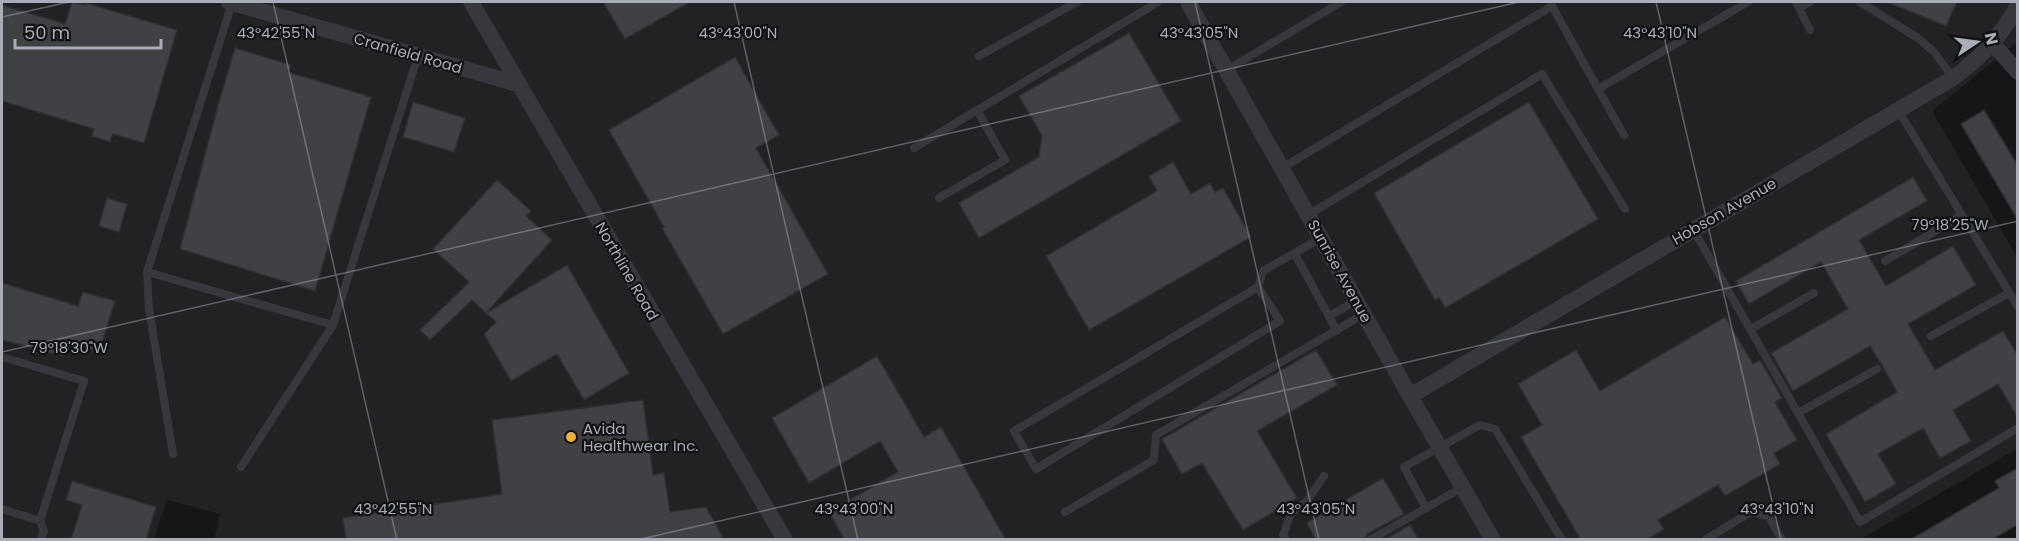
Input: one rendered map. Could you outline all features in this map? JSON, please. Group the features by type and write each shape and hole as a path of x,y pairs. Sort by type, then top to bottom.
{"street":[{"name":"Cranfield Road","path":"230,2 518,84"},
{"name":"Northline Road","path":"471,2 785,540"},
{"name":"Sunrise Avenue","path":"1188,2 1493,540"},
{"name":"Hobson Avenue","path":"1410,396 1953,78 1971,66 1993,44 2018,5"},
{"path":"1993,44 2018,72"}],"lane":[{"path":"173,454 149,309 147,272 230,2"},
{"path":"979,56 1077,2"},
{"path":"914,148 1158,2"},
{"path":"1227,70 1341,2"},
{"path":"1598,89 1748,2"},
{"path":"1810,2 1798,5 1810,30"},
{"path":"1860,2 1918,38 1934,52 1953,78"},
{"path":"1282,168 1555,4 1624,135"},
{"path":"241,467 333,325 418,56"},
{"path":"1308,215 1542,74 1625,209"},
{"path":"1898,109 2018,307"},
{"path":"939,198 1005,160 977,110"},
{"path":"1886,261 1962,215"},
{"path":"1694,229 1860,522 2018,428"},
{"path":"1258,287 1280,321 1036,468 1014,431 1258,287 1263,271 1321,238"},
{"path":"1295,254 1337,331"},
{"path":"147,272 333,325"},
{"path":"1751,329 1814,293"},
{"path":"1931,336 2009,293"},
{"path":"1329,316 1360,308"},
{"path":"1065,512 1154,460 1156,435 1337,331 1360,308"},
{"path":"2,357 84,381 40,521 44,531 42,540"},
{"path":"1798,413 1877,369"},
{"path":"1426,508 1404,467 1480,425 1495,429 1562,540"},
{"path":"1286,540 1283,535 1291,513 1306,502 1324,476"},
{"path":"1370,540 1463,487"},
{"path":"2,509 40,521"},
{"path":"1705,540 1751,512 1769,518 1782,540"}],"shaded area":[{"path":"2,2 2017,2 2017,42 1932,111 2017,257 2017,449 1859,540 214,540 220,514 167,500 154,539 2,539"}],"building":[{"path":"72,2 86,5 86,3 177,30 144,143 113,134 110,142 92,136 94,129 2,101 2,5 65,24"},
{"path":"603,2 690,2 625,39"},
{"path":"1887,2 1957,2 1946,26"},
{"path":"1129,33 1181,121 979,238 959,203 1039,157 1042,136 1019,96"},
{"path":"235,48 291,65 288,72 371,97 315,291 180,249"},
{"path":"735,57 779,135 756,148 828,274 723,334 609,130"},
{"path":"413,102 465,118 454,152 403,137"},
{"path":"1529,102 1598,219 1445,308 1439,297 1435,300 1374,193"},
{"path":"1984,110 2018,166 2018,220 1961,124"},
{"path":"1173,162 1191,194 1210,183 1215,192 1223,188 1251,237 1089,330 1046,256 1157,191 1149,176"},
{"path":"1913,177 1927,201 1859,240 1886,286 1953,246 1976,285 1908,324 1935,370 2003,331 2018,356 2018,418 1998,384 1953,410 1971,441 1940,458 1923,428 1878,454 1896,484 1865,502 1826,434 1897,392 1882,365 1870,346 1793,391 1771,353 1848,309 1821,262 1749,304 1736,281"},
{"path":"497,180 531,211 526,216 552,240 486,313 472,300 430,340 420,330 469,282 433,249"},
{"path":"107,198 127,204 119,232 99,226"},
{"path":"567,265 629,373 584,400 557,354 511,381 484,334 496,322 486,313"},
{"path":"2,283 78,306 83,292 115,301 99,352 68,342 63,356 2,340"},
{"path":"1725,317 1753,364 1760,360 1782,398 1775,402 1797,440 1774,453 1780,464 1725,496 1718,485 1658,520 1664,529 1646,540 1581,540 1521,437 1542,425 1518,384 1576,350 1600,391"},
{"path":"1316,350 1337,385 1257,431 1297,498 1243,530 1202,463 1182,474 1162,439"},
{"path":"877,356 924,437 941,427 1006,540 845,540 829,512 898,472 880,441 809,483 772,418"},
{"path":"643,400 653,475 664,473 670,512 706,507 724,540 346,540 343,518 502,494 492,420"},
{"path":"2018,468 2018,524 1991,540 1910,540 1999,488 1995,481"},
{"path":"1383,478 1404,514 1367,534 1364,540 1316,540 1307,523"},
{"path":"72,481 156,507 146,540 71,540 82,505 66,500"},
{"path":"1410,525 1419,540 1384,540"}],"place":[{"name":"Avida Healthwear Inc.","path":"571,437"}]}
